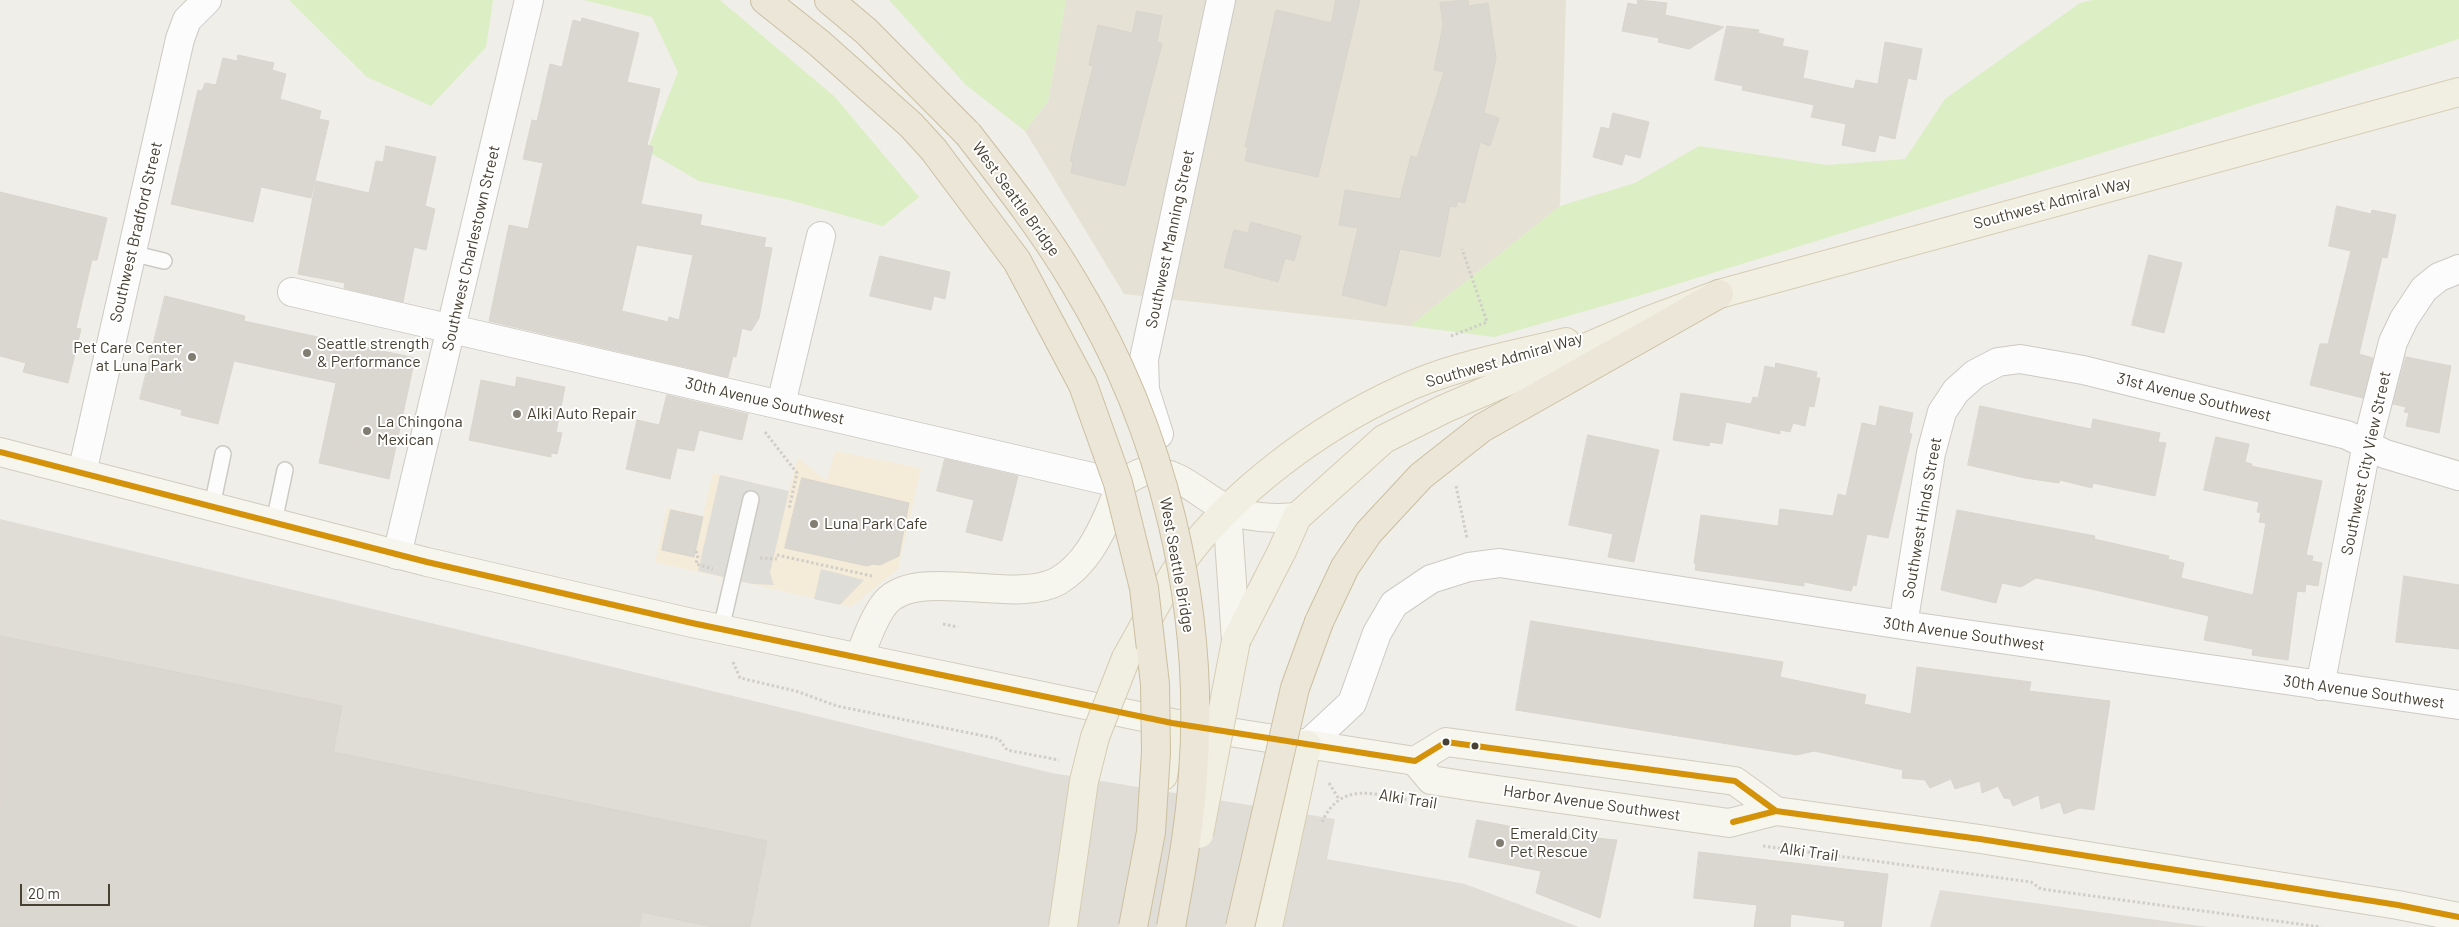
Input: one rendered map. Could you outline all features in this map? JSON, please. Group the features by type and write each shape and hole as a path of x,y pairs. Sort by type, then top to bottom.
{"highway":[{"path":"765,0 819,43 912,125 933,149 1017,261 1083,385 1118,483 1144,588 1155,684 1156,752 1151,832 1133,927"},
{"name":"West Seattle Bridge","path":"829,0 866,31 968,134 1018,198 1076,284 1124,379 1148,438 1170,513 1185,587 1194,666 1194,775 1171,927"},
{"path":"1240,927 1295,688 1319,622 1345,567 1369,532 1422,476 1482,428 1719,294"}],"main road":[{"name":"Southwest Admiral Way","path":"1183,927 1208,781 1236,641 1282,551 1296,517 1384,440 1444,409 1647,321 1719,294 2459,92"},
{"name":"Southwest Admiral Way","path":"1063,927 1084,781 1095,737 1126,658 1182,563 1228,510 1277,466 1325,431 1400,390 1463,368 1647,321"},
{"path":"0,452 397,555 720,629 1172,723 1415,761"},
{"path":"859,658 883,604 895,594 910,588 930,586 1027,589 1056,582 1079,566 1102,529 1122,484 1146,470 1174,475 1228,510 1268,518 1296,517"},
{"path":"1228,510 1236,641"},
{"path":"1126,927 1154,822 1172,723"},
{"name":"Harbor Avenue Southwest","path":"1776,811 1735,781 1446,742 1415,761 1431,780 1729,823 1776,811 1980,838 2398,905 2459,917"},
{"path":"1268,927 1307,745"}],"street":[{"name":"Southwest Bradford Street","path":"82,473 180,39 187,20 207,0"},
{"name":"Southwest Charlestown Street","path":"397,555 528,0"},
{"name":"Southwest Manning Street","path":"1174,475 1145,390 1144,359 1222,0"},
{"path":"782,404 821,236"},
{"name":"Southwest City View Street","path":"2320,686 2367,444 2393,342 2404,319 2424,289 2439,277 2459,269"},
{"name":"30th Avenue Southwest","path":"292,292 1122,484"},
{"name":"31st Avenue Southwest","path":"1942,412 1956,391 1975,374 1998,362 2020,360 2093,372 2347,435 2385,454 2459,476"},
{"name":"Southwest Hinds Street","path":"1903,625 1931,453 1942,412"},
{"name":"30th Avenue Southwest","path":"1307,745 1352,703 1377,632 1394,604 1431,579 1469,557 1903,625 2459,705"}],"lane":[{"path":"131,253 164,261"},
{"path":"212,506 223,454"},
{"path":"274,522 286,470"},
{"path":"720,629 751,499"}],"path":[{"path":"1451,336 1487,322 1462,249"},
{"path":"763,430 798,473 789,509"},
{"path":"1455,482 1469,557"},
{"path":"777,555 872,576"},
{"path":"942,624 958,627"},
{"path":"740,678 796,691 837,706 999,739 1007,750 1068,762"},
{"path":"1320,827 1332,805 1339,799 1331,786"},
{"name":"Alki Trail","path":"1339,799 1350,794 1364,792 1411,800"},
{"name":"Alki Trail","path":"1760,846 2031,882 2041,889 2321,927"}],"shaded area":[{"path":"1066,0 1566,0 1560,206 1410,326 1124,294 1025,131 1048,101"},
{"path":"835,451 921,468 898,569 851,607 655,562 667,508 703,516 713,473 789,491 798,458 827,481"},
{"path":"720,475 789,491 770,573 774,585 752,584 698,571"},
{"path":"0,519 1052,773 1335,819 1327,859 1465,884 1579,927 0,927"},
{"path":"821,569 864,580 840,605 814,599"},
{"path":"1940,890 2208,927 1930,927"}],"green space":[{"path":"289,0 493,0 486,47 431,106 367,77"},
{"path":"584,0 720,0 835,97 919,197 883,226 789,200 699,181 647,151 678,72 652,17"},
{"path":"889,0 1066,0 1048,101 1025,131 966,85"},
{"path":"2092,0 2459,0 2459,39 2176,130 1638,296 1494,337 1410,326 1560,206 1635,183 1699,146 1827,165 1905,159 1945,99 2080,3"}],"building":[{"path":"1336,0 1360,0 1318,177 1245,161 1248,147 1245,147 1276,10 1331,23"},
{"path":"1468,0 1469,6 1488,3 1496,58 1484,113 1499,118 1490,146 1480,142 1465,203 1458,201 1456,207 1450,206 1440,257 1400,249 1386,306 1342,295 1358,228 1339,225 1345,190 1400,199 1411,156 1417,158 1444,72 1434,70 1443,25 1440,3"},
{"path":"1638,0 1667,3 1665,15 1724,27 1689,49 1658,42 1659,38 1622,31 1628,3 1637,5"},
{"path":"1137,11 1162,16 1157,42 1162,44 1125,186 1071,173 1073,162 1070,161 1093,66 1089,65 1098,25 1132,33"},
{"path":"582,18 639,33 627,82 660,89 647,145 653,147 641,204 702,215 700,225 766,238 764,247 772,248 759,318 751,331 742,328 736,357 733,356 728,377 489,321 509,225 528,229 543,163 523,159 532,120 537,121 550,64 562,67 573,20 581,22","holes":["637,245 693,255 679,320 669,317 668,322 622,311"]},
{"path":"1727,26 1759,30 1758,33 1784,39 1782,46 1808,51 1803,78 1854,89 1856,80 1878,84 1885,42 1922,49 1916,80 1908,78 1895,139 1879,135 1875,152 1842,145 1846,124 1811,117 1814,105 1742,90 1743,86 1715,80"},
{"path":"238,55 274,63 272,70 286,74 280,99 321,111 319,119 329,121 311,198 261,187 253,222 171,204 198,90 202,91 205,83 216,85 223,58 237,61"},
{"path":"1613,113 1649,122 1640,158 1625,154 1622,165 1593,157 1601,127 1609,129"},
{"path":"386,146 436,157 425,206 435,209 426,250 414,247 403,302 344,288 345,283 298,274 316,181 369,193 376,161 383,162"},
{"path":"0,192 107,218 97,260 92,260 76,328 81,329 68,383 23,372 26,363 0,356"},
{"path":"2337,206 2371,214 2372,210 2396,215 2387,258 2382,257 2359,354 2373,358 2363,398 2310,385 2320,344 2328,344 2351,251 2329,246"},
{"path":"1251,222 1301,236 1294,261 1285,258 1278,282 1224,267 1234,230 1248,233"},
{"path":"2149,255 2182,263 2164,333 2132,325"},
{"path":"880,256 950,272 945,299 934,296 931,310 870,296"},
{"path":"165,296 245,316 244,321 415,358 389,479 319,463 336,383 234,361 218,424 181,415 182,410 140,399"},
{"path":"2406,357 2451,366 2439,433 2406,426 2409,413 2404,412 2406,407 2393,404"},
{"path":"1776,363 1817,372 1816,378 1820,378 1814,407 1809,406 1805,426 1793,423 1790,432 1780,430 1780,434 1726,422 1722,444 1710,442 1709,446 1673,440 1681,393 1751,404 1753,397 1758,398 1765,366 1775,368"},
{"name":"Alki Auto Repair","path":"517,377 565,387 556,432 562,433 557,454 551,453 551,457 469,440 481,380 515,387"},
{"path":"667,395 748,414 742,440 699,430 694,451 677,448 670,479 626,469 637,420 659,425"},
{"path":"1880,406 1913,413 1909,433 1912,434 1888,538 1867,534 1856,586 1853,585 1851,591 1804,582 1804,586 1695,570 1696,564 1694,563 1701,515 1778,526 1780,509 1833,516 1838,494 1846,496 1862,423 1876,426"},
{"path":"1980,406 2091,429 2093,419 2160,433 2158,442 2166,443 2155,496 2093,483 2092,488 2060,480 2059,483 2025,478 1968,465"},
{"path":"1588,435 1659,450 1634,562 1608,557 1613,534 1569,525"},
{"path":"2216,437 2249,444 2245,462 2252,464 2251,466 2322,481 2306,555 2313,556 2312,561 2322,563 2318,586 2306,584 2305,592 2297,591 2288,660 2252,655 2253,649 2204,640 2209,616 2091,589 2036,578 2021,587 2002,583 1996,603 1941,590 1957,510 2095,536 2094,539 2169,556 2168,559 2184,563 2181,578 2253,595 2266,523 2259,522 2261,513 2257,512 2259,502 2204,490"},
{"path":"945,459 1018,476 1002,541 966,532 974,500 937,491"},
{"path":"802,478 909,503 899,556 880,565 873,564 867,566 785,548"},
{"path":"671,510 703,517 694,557 662,550"},
{"path":"2404,576 2459,585 2459,649 2396,642"},
{"path":"1531,621 1783,662 1780,677 1866,695 1864,704 1911,714 1917,667 2031,682 2029,691 2110,701 2094,810 2080,808 2064,814 2060,802 2041,809 2039,795 2013,806 2010,799 2004,798 1998,786 1982,793 1980,781 1955,789 1951,779 1930,788 1925,780 1902,778 1903,770 1814,751 1797,755 1516,710"},
{"path":"0,636 342,706 333,752 767,841 750,927 713,927 642,912 639,927 0,927"},
{"path":"1477,820 1550,834 1617,840 1600,918 1536,893 1541,871 1469,857"},
{"path":"1699,852 1888,874 1881,927 1844,927 1845,921 1791,914 1790,927 1754,927 1757,905 1694,898"}],"transit line":[{"path":"0,452 427,562 692,623 1172,723 1415,761 1446,742 1735,781 1776,811"},
{"path":"1733,822 1776,811 1980,839 2398,905 2459,917"}],"place":[{"name":"Seattle strength & Performance","path":"307,353"},
{"name":"Pet Care Center at Luna Park","path":"192,357"},
{"name":"Alki Auto Repair","path":"517,414"},
{"name":"La Chingona Mexican","path":"367,431"},
{"name":"Luna Park Cafe","path":"814,524"},
{"name":"Emerald City Pet Rescue","path":"1500,843"}]}
